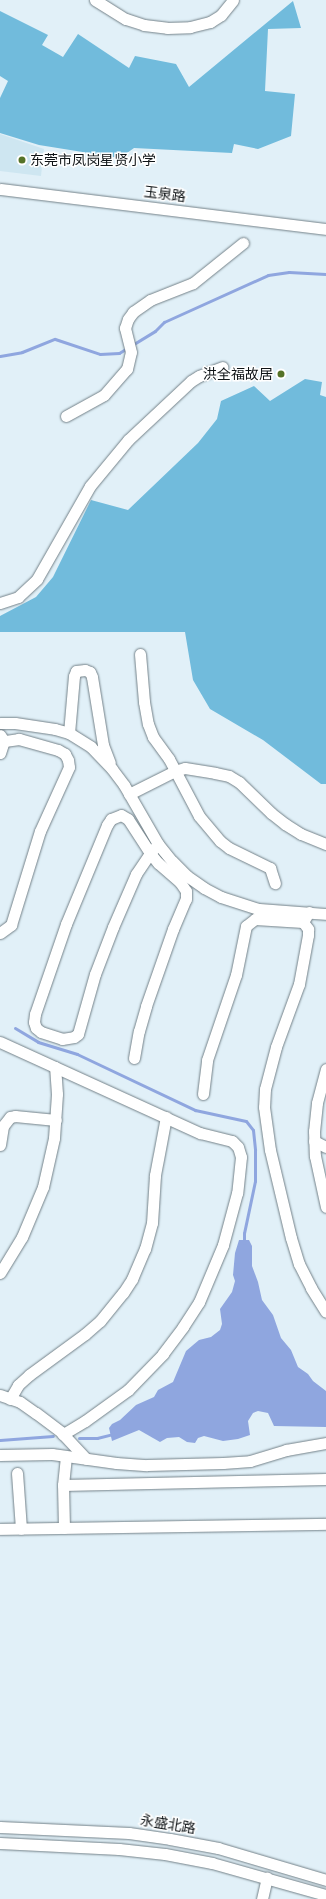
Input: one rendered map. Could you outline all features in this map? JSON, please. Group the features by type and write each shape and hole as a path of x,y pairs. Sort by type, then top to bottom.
{"street":[{"path":"95,0 126,19 144,25 167,28 190,27 210,22 220,15 233,0"},
{"name":"玉泉路","path":"0,189 326,229"},
{"path":"66,416 104,395 112,388 127,369 131,352 125,328 128,319 140,306 193,283 243,243"},
{"path":"0,602 18,597 38,579 76,508 90,486 128,440 191,381 199,376 222,367"},
{"path":"140,654 144,702 148,724 153,737 169,759 189,799 209,830 229,848 270,868 275,883"},
{"path":"69,733 74,676 76,671 85,670 90,672 92,678 103,745 112,769"},
{"path":"0,723 34,726 69,733 91,747 112,769 129,794 158,844 172,861 187,876 221,897 258,909 326,914"},
{"path":"0,753 2,738 19,739 58,750 65,754 68,760 68,767 40,831 10,925 0,933"},
{"path":"129,794 175,771 185,768 229,776 239,782 285,824 301,834 326,844"},
{"path":"134,1058 146,1006 186,899 186,891 180,882 158,863 150,853 128,819 120,815 111,819 66,924 35,1014 34,1022 36,1028 41,1032 68,1039 78,1034 104,949 136,874 150,853 158,844"},
{"path":"303,922 310,912"},
{"path":"203,1094 207,1060 236,975 246,926 255,920 303,922"},
{"path":"303,922 308,929 308,935 301,976 276,1047 266,1089 264,1107 270,1150 291,1238 299,1264 311,1288 326,1312"},
{"path":"0,1042 200,1133 232,1141 238,1147 241,1157 241,1168 232,1214 223,1245 200,1302 163,1354 128,1390 85,1421 63,1434"},
{"path":"0,1273 22,1237 43,1187 51,1158 56,1120 56,1067"},
{"path":"326,1069 317,1103 314,1141 314,1156 326,1207"},
{"path":"0,1146 3,1126 10,1117 15,1116 56,1120"},
{"path":"86,1459 63,1434 36,1412 5,1397 29,1375 85,1334 100,1321 123,1293 132,1279 145,1249 152,1222 155,1175 166,1117"},
{"path":"314,1141 326,1147"},
{"path":"0,1455 52,1454 66,1457 147,1465 235,1463 326,1443"},
{"path":"64,1528 63,1485 66,1457"},
{"path":"17,1472 21,1529"},
{"path":"63,1485 326,1479"},
{"path":"0,1529 326,1524"},
{"name":"永盛北路","path":"0,1827 129,1833 170,1839 218,1848 326,1880"},
{"path":"0,1843 96,1847 165,1854 267,1878 326,1895"},
{"path":"262,1899 267,1878"}],"shaded area":[{"path":"293,1 301,28 268,29 265,91 295,94 291,136 258,149 234,144 232,153 134,148 120,158 39,145 0,133 0,98 8,81 0,76 0,11 48,35 42,45 63,57 78,34 129,68 135,56 176,64 189,87"},
{"name":"东莞市凤岗星贤小学","path":"0,134 44,149 41,176 0,171"},
{"path":"305,379 322,382 320,395 326,397 326,784 321,784 263,740 210,709 193,680 185,632 0,632 0,616 36,597 53,577 91,500 128,510 198,443 217,419 221,401 254,386 270,401"},
{"path":"239,1240 249,1240 252,1246 252,1266 258,1282 262,1300 273,1315 281,1338 291,1350 298,1367 326,1391 326,1427 274,1426 268,1413 258,1411 253,1413 248,1421 250,1435 238,1439 223,1441 204,1436 198,1438 195,1443 187,1442 179,1437 167,1438 160,1442 139,1430 112,1441 109,1428 112,1424 120,1420 136,1405 154,1397 158,1390 173,1382 186,1351 199,1340 211,1337 220,1330 222,1324 220,1309 232,1292 235,1281 233,1275 235,1253"}],"waterway":[{"path":"0,356 22,352 55,339 100,354 119,353 155,331 164,322 268,275 289,272 326,274"},
{"path":"15,1028 38,1042 77,1054 195,1110 246,1121 253,1130 255,1150 255,1181 244,1233 244,1243"},
{"path":"79,1438 97,1438 113,1434"},
{"path":"0,1440 53,1436"}],"place":[{"name":"东莞市凤岗星贤小学","path":"22,160"},
{"name":"洪全福故居","path":"281,374"}]}
